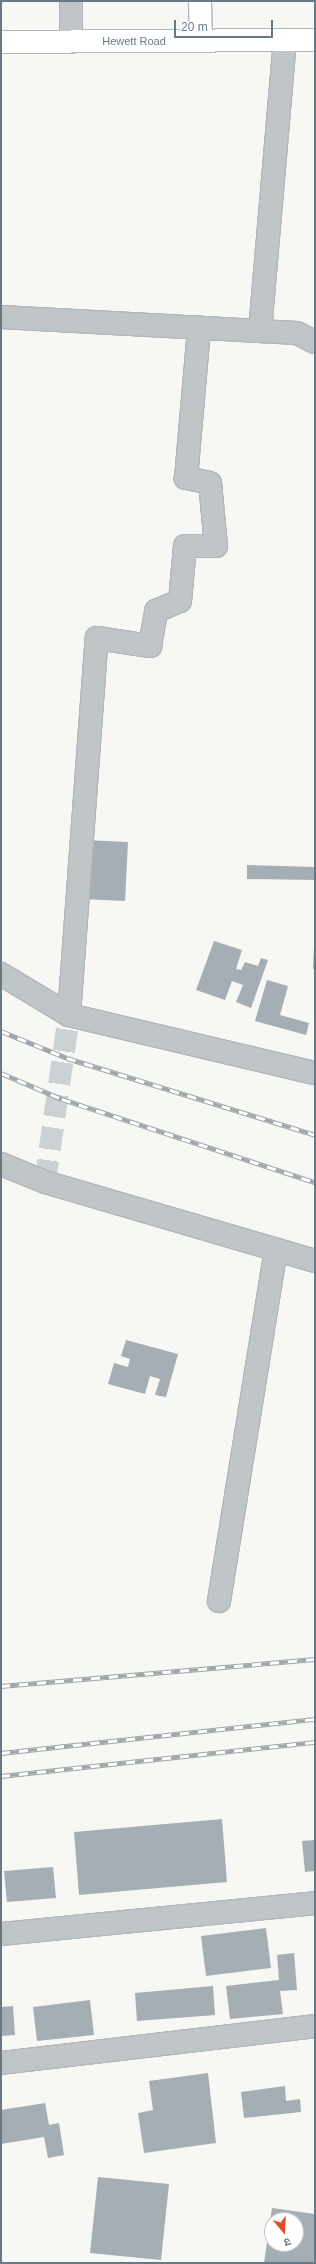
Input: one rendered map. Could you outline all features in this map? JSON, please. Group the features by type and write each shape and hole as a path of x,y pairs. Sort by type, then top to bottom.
{"main road":[{"path":"200,1 201,41"},
{"name":"Hewett Road","path":"1,42 315,40"}],"street":[{"path":"71,42 72,1"},
{"path":"260,331 285,40"},
{"path":"1,317 297,333 315,342"},
{"path":"69,1015 97,638 150,646 156,611 180,601 185,546 216,546 210,483 186,478 199,328"},
{"path":"1,974 69,1015 315,1073"},
{"path":"1,1164 45,1182 315,1261"},
{"path":"219,1601 276,1250"},
{"path":"1,1934 315,1903"},
{"path":"1,2063 315,2026"}],"building":[{"path":"85,840 128,842 125,901 82,899"},
{"path":"247,865 315,867 315,880 247,879"},
{"path":"214,941 242,950 236,969 241,970 245,962 258,966 261,958 268,960 251,1008 236,1002 243,985 232,981 225,1000 196,990"},
{"path":"314,946 315,969 313,969"},
{"path":"267,980 288,986 280,1015 309,1023 306,1035 255,1021"},
{"path":"126,1340 178,1354 166,1397 155,1395 160,1379 150,1376 145,1394 108,1384 114,1363 128,1367 130,1359 121,1356"},
{"path":"222,1819 227,1882 79,1895 74,1832"},
{"path":"315,1840 315,1871 305,1872 302,1841"},
{"path":"53,1867 56,1898 7,1902 4,1871"},
{"path":"266,1928 271,1968 206,1976 201,1936"},
{"path":"294,1953 297,1990 280,1991 283,2014 230,2019 226,1986 279,1980 277,1955"},
{"path":"213,1986 215,2015 137,2021 135,1993"},
{"path":"90,2000 94,2035 37,2041 33,2007"},
{"path":"13,2006 15,2035 1,2036 1,2007"},
{"path":"208,2073 216,2143 144,2153 138,2113 153,2110 149,2081"},
{"path":"285,2086 286,2101 300,2099 301,2112 244,2118 241,2092"},
{"path":"45,2103 49,2125 59,2123 64,2155 48,2158 44,2137 1,2144 1,2110"},
{"path":"98,2177 169,2184 161,2260 90,2253"},
{"path":"272,2208 301,2212 271,2212"},
{"path":"304,2212 315,2214 315,2263 264,2263 266,2252 304,2252"}],"tunnel":[{"path":"45,1182 69,1015"}],"railway":[{"path":"1,1031 67,1058 315,1135"},
{"path":"1,1073 62,1099 315,1182"},
{"path":"1,1686 315,1659"},
{"path":"1,1753 315,1719"},
{"path":"1,1776 315,1742"}]}
